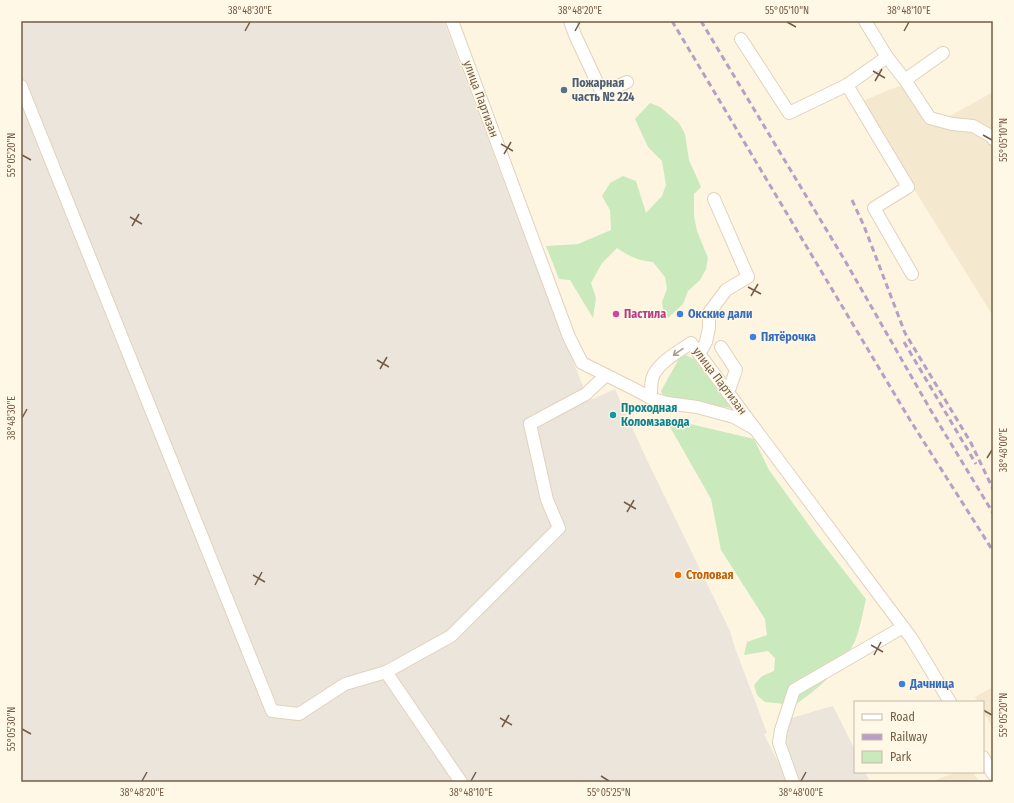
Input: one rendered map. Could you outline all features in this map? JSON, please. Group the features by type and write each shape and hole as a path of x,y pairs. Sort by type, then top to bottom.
{"street":[{"name":"улица Партизан","path":"452,21 569,337 582,364 606,375 641,395 662,364 691,343 912,639 949,701"},
{"path":"570,21 602,93 627,82"},
{"path":"865,21 887,57 905,80 930,118 952,124 973,126 991,136 993,139"},
{"path":"741,39 789,113 847,85 887,57"},
{"path":"905,80 942,54"},
{"path":"847,85 908,187 874,208 912,274"},
{"path":"21,86 272,711 299,714 345,684 386,672 451,636 560,528 547,500 530,424 586,394 606,375"},
{"path":"699,354 706,342 709,328 709,313 726,290 748,277 714,198"},
{"path":"721,347 736,370 728,393"},
{"path":"641,395 667,403 697,408 734,417 755,429"},
{"path":"793,782 779,743 781,730 794,690 903,627"},
{"path":"386,672 461,782"},
{"path":"984,759 993,774"}],"shaded area":[{"path":"21,21 444,21 525,238 586,394 588,398 593,399 615,389 645,456 730,631 767,733 764,734 788,782 21,782"},
{"path":"904,84 934,125 993,92 993,316 860,102"},
{"path":"993,687 993,729 984,713 984,701 977,701 975,697"},
{"path":"833,706 854,748 854,773 866,773 870,782 798,782 784,748 791,718"},
{"path":"954,773 974,773 979,782 931,782"}],"green space":[{"path":"650,103 660,107 679,123 685,134 689,160 701,187 694,194 694,216 697,231 708,258 706,269 700,280 688,291 683,304 668,318 663,309 662,302 667,289 665,277 653,262 634,258 617,248 602,263 591,283 596,298 593,318 570,280 559,279 546,246 578,244 611,230 610,210 602,196 610,183 623,176 636,181 646,213 662,196 666,185 662,161 648,147 635,119"},
{"path":"686,355 694,359 731,408 668,397 662,394 661,391 680,357"},
{"path":"669,419 754,439 769,470 816,535 866,599 857,636 843,661 829,677 795,705 765,702 757,695 754,685 762,676 774,671 775,658 768,651 744,655 747,642 767,635 765,619 721,550 711,499 670,427"}],"railway":[{"path":"672,21 910,420 993,551"},
{"path":"701,21 844,259 930,409 993,513"},
{"path":"852,200 864,226 905,333 971,443 993,489"},
{"path":"904,342 976,464"}],"place":[{"name":"Пожарная часть № 224","path":"564,90"},
{"name":"Пастила","path":"616,314"},
{"name":"Окские дали","path":"680,314"},
{"name":"Пятёрочка","path":"753,337"},
{"name":"Проходная Коломзавода","path":"613,415"},
{"name":"Столовая","path":"678,575"},
{"name":"Дачница","path":"902,684"}]}
